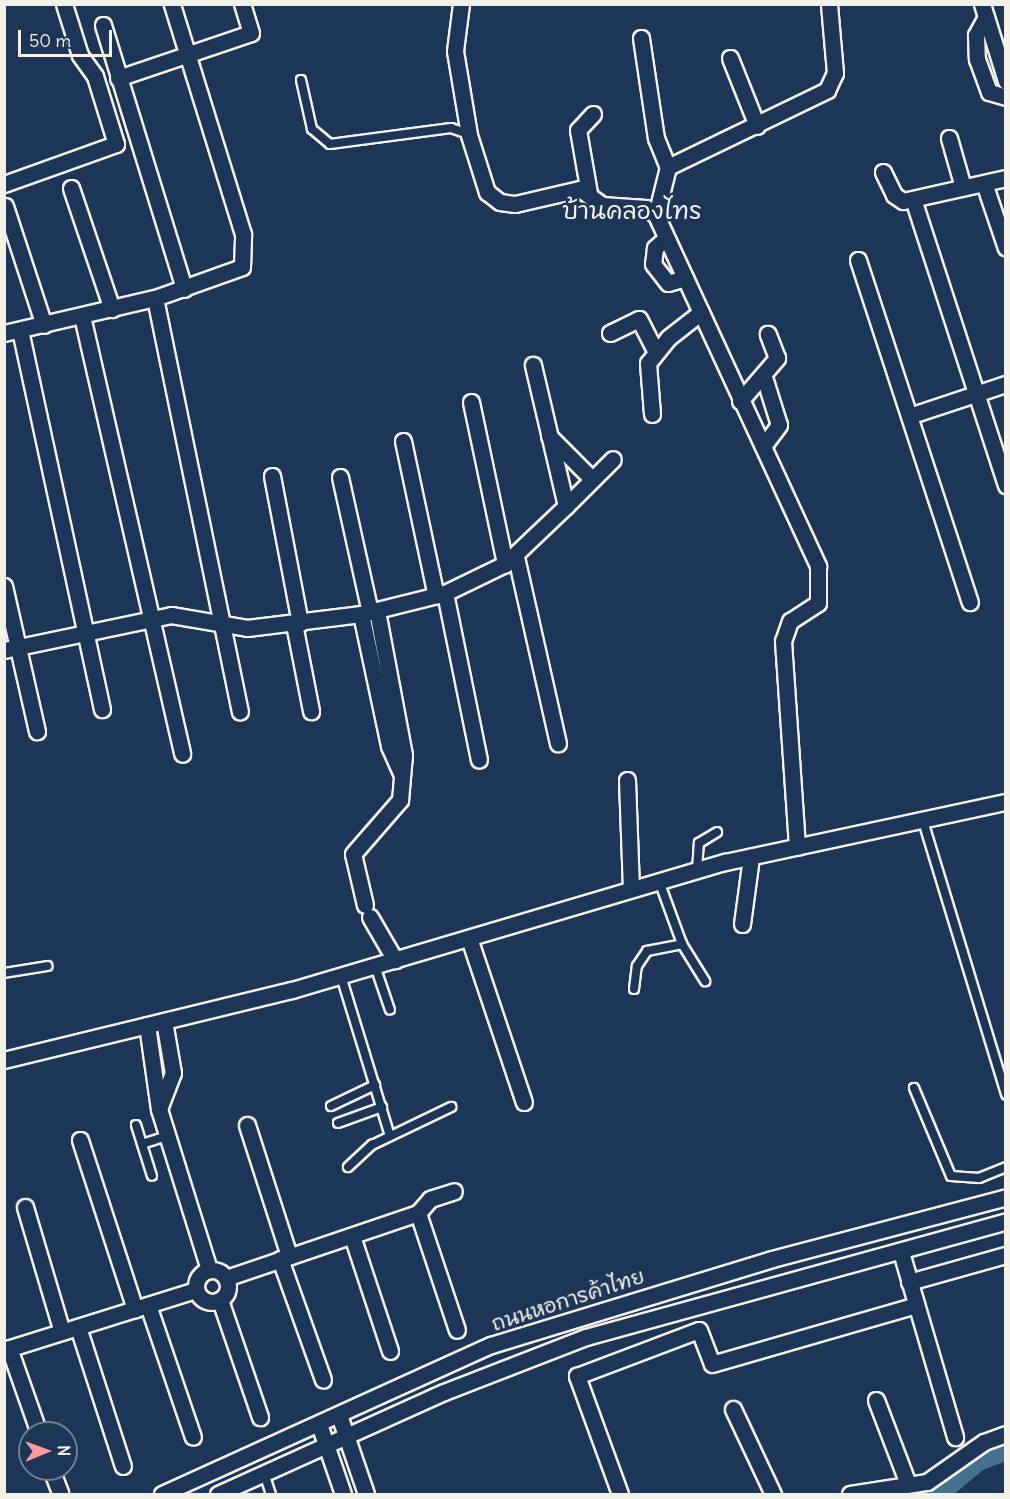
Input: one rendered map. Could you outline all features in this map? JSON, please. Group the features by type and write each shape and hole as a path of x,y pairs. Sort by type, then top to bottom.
{"street":[{"path":"4,184 116,144 95,76 80,55 64,4"},
{"path":"102,709 12,332 155,298 242,267 245,255 228,176 172,4"},
{"path":"118,78 251,33 242,4"},
{"path":"461,4 455,51 469,135 494,200 515,204 572,188 589,193 602,205 646,208 656,215 740,401 764,445 822,582 818,603 786,625 783,641 797,848"},
{"path":"668,167 682,156 758,126 832,84 829,4"},
{"path":"984,11 1005,81"},
{"path":"984,11 976,35 977,59 988,92 1005,97"},
{"path":"103,24 184,289"},
{"path":"641,38 656,138 668,167 656,215"},
{"path":"730,58 758,126"},
{"path":"589,193 578,130 592,114"},
{"path":"949,138 963,187"},
{"path":"883,172 897,199 913,199 963,187 985,186 1005,178"},
{"path":"985,186 1005,248"},
{"path":"71,188 112,309"},
{"path":"913,199 1005,485"},
{"path":"5,206 44,325"},
{"path":"666,238 655,248 653,264 668,283 685,278"},
{"path":"858,260 970,602"},
{"path":"155,298 240,711"},
{"path":"652,414 646,373 655,351 701,312"},
{"path":"82,316 182,754"},
{"path":"610,333 639,319 655,351"},
{"path":"740,401 764,377 777,358 768,334"},
{"path":"533,365 566,506"},
{"path":"764,377 779,425 764,445"},
{"path":"909,416 1005,384"},
{"path":"471,402 558,743"},
{"path":"549,436 591,478"},
{"path":"403,441 479,760"},
{"path":"11,649 171,615 247,628 369,612 440,595 510,561 591,478 613,459"},
{"path":"272,476 311,711"},
{"path":"340,477 369,612 396,702 404,740 400,800 353,854 368,911 395,960"},
{"path":"4,586 11,649 37,731"},
{"path":"369,612 380,706 401,773"},
{"path":"380,706 396,702"},
{"path":"627,780 631,889"},
{"path":"5,1056 164,1021 341,976 698,870 1005,802"},
{"path":"742,924 751,857"},
{"path":"469,938 524,1102"},
{"path":"159,1109 174,1072 164,1021"},
{"path":"147,1025 159,1109 209,1270 226,1278 418,1213 430,1199 454,1191"},
{"path":"247,1125 323,1380"},
{"path":"80,1140 141,1307 194,1437"},
{"name":"ถนนหอการค้าไทย","path":"162,1494 491,1346 772,1259 1005,1197"},
{"path":"25,1207 62,1332"},
{"path":"418,1213 457,1330"},
{"name":"ถนนหอการค้าไทย","path":"218,1494 327,1445 586,1337 901,1252 1005,1221"},
{"path":"352,1236 390,1351"},
{"path":"901,1252 955,1437"},
{"path":"909,1282 1005,1255"},
{"path":"209,1270 198,1277 196,1290 205,1301 220,1300 227,1292 226,1278"},
{"path":"34,1421 7,1349 196,1290"},
{"path":"220,1300 260,1417"},
{"path":"620,1494 578,1376 699,1330 712,1364 916,1305"},
{"path":"78,1327 123,1466"},
{"path":"876,1400 908,1484"},
{"path":"733,1409 773,1494"},
{"path":"339,1415 366,1494"},
{"path":"319,1424 344,1494"},
{"path":"850,1494 939,1477 971,1450 1005,1434"},
{"path":"56,1481 60,1493"}],"lane":[{"path":"301,80 312,129 330,144 451,128 469,135"},
{"path":"923,821 1005,1095"},
{"path":"698,870 699,843 717,832"},
{"path":"659,881 682,944 705,981"},
{"path":"634,990 637,966 647,951 682,944"},
{"path":"4,973 47,966"},
{"path":"375,966 390,1010"},
{"path":"341,976 390,1136"},
{"path":"332,1106 375,1085"},
{"path":"914,1088 951,1176 971,1179 1005,1167"},
{"path":"338,1123 382,1107"},
{"path":"348,1167 390,1136 451,1107"},
{"path":"136,1125 152,1176"},
{"path":"142,1144 167,1136"},
{"path":"264,1473 271,1494"}],"waterway":[{"path":"937,1494 978,1460 1006,1449"}],"district":[{"name":"บ้านคลองไทร","path":"632,211"}]}
